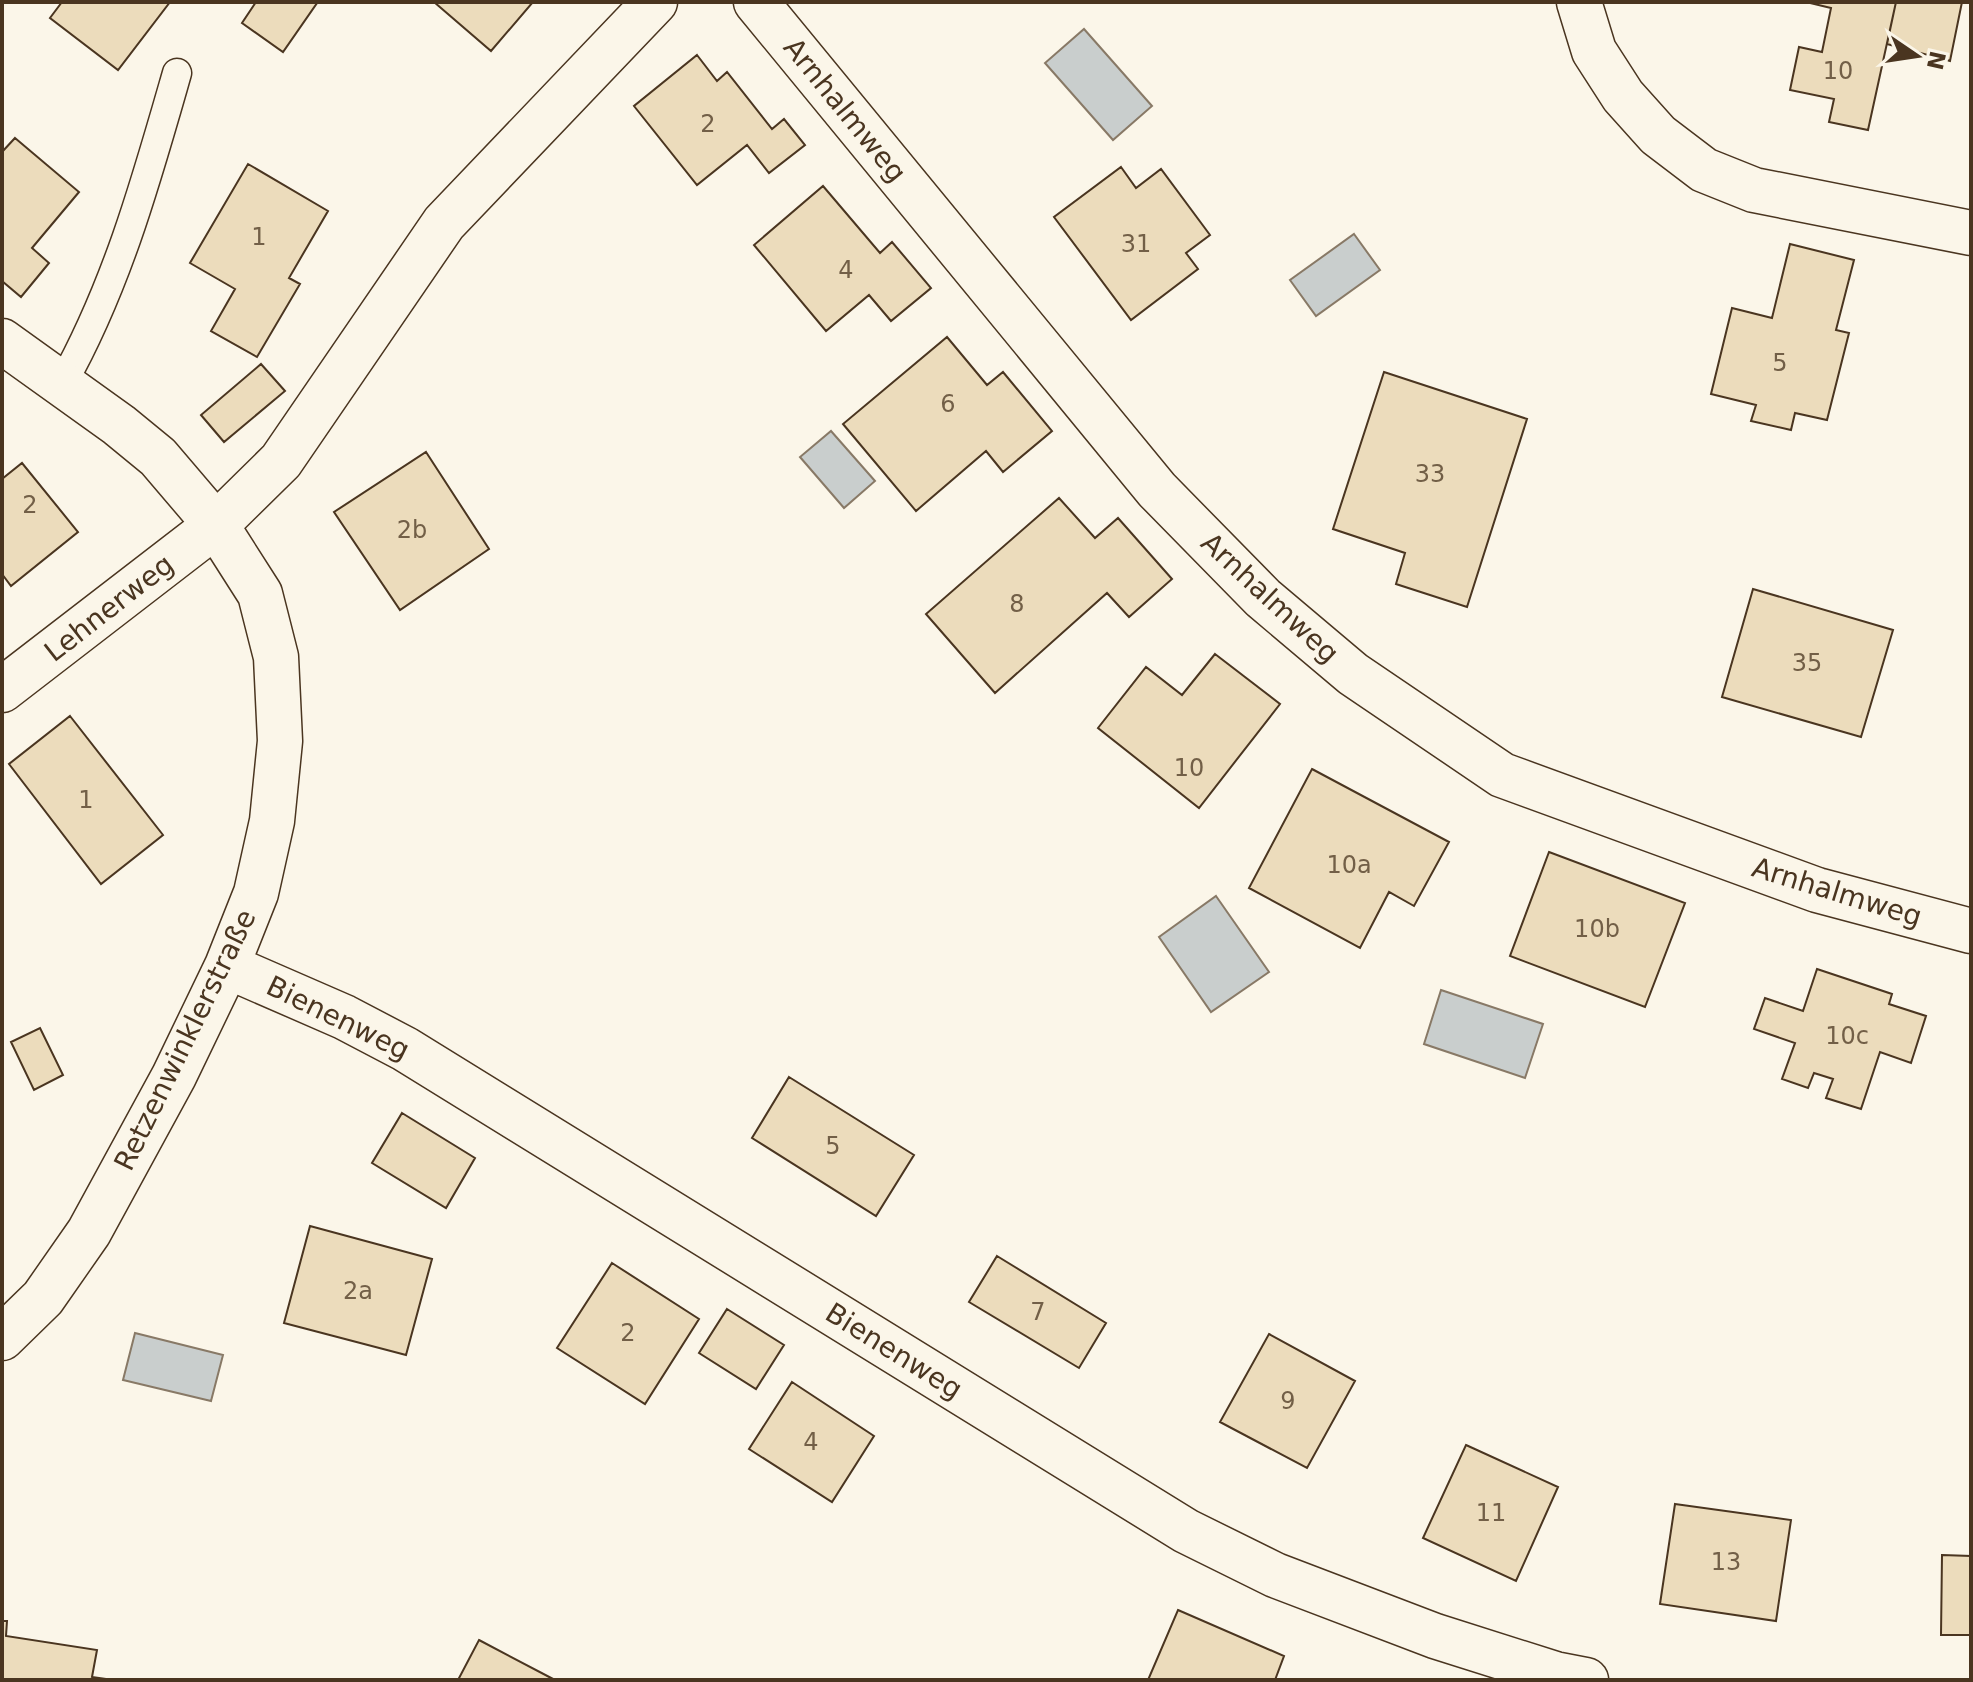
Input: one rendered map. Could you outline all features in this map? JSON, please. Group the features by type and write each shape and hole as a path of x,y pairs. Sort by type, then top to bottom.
{"street":[{"path":"216,525 281,461 444,223 655,2"},
{"name":"Arnhalmweg","path":"756,2 1157,490 1263,598 1353,674 1502,775 1817,890 1971,931"},
{"path":"1579,2 1594,51 1623,96 1658,135 1704,170 1754,190 1971,233"},
{"name":"Retzenwinklerstraße","path":"2,341 119,425 158,457 216,525 260,594 276,657 280,741 272,821 256,893 227,966 174,1076 89,1232 43,1298 2,1338"},
{"name":"Lehnerweg","path":"2,690 216,525"},
{"name":"Bienenweg","path":"227,966 344,1017 405,1049 1186,1531 1275,1575 1435,1636 1555,1674 1586,1680"}],"lane":[{"path":"62,384 84,345 113,281 141,199 177,73"}],"shaded area":[{"path":"1084,29 1152,106 1113,140 1045,63"},
{"path":"1354,234 1380,270 1316,316 1290,280"},
{"path":"831,431 875,481 844,508 800,457"},
{"path":"1216,896 1269,972 1211,1012 1159,937"},
{"path":"1441,990 1543,1024 1525,1078 1424,1044"},
{"path":"135,1333 223,1355 211,1401 123,1380"}],"building":[{"path":"62,2 170,2 118,70 50,18"},
{"path":"256,2 317,3 283,52 242,23"},
{"path":"434,2 533,2 491,51"},
{"path":"1806,2 1896,2 1868,130 1829,122 1834,99 1790,90 1799,47 1822,52 1831,8"},
{"path":"1896,2 1962,2 1950,61 1887,44"},
{"path":"697,55 717,81 727,72 772,129 784,119 805,145 769,173 747,145 697,185 634,106"},
{"path":"15,138 79,192 32,248 49,263 21,297 2,281 2,152"},
{"path":"248,164 328,211 289,278 300,284 257,357 211,331 235,289 190,263"},
{"path":"1121,167 1136,188 1161,169 1210,235 1186,253 1198,269 1131,320 1054,217"},
{"path":"823,186 880,253 892,242 931,288 891,321 869,295 826,331 754,245"},
{"path":"1790,244 1854,260 1836,330 1849,333 1827,420 1795,413 1791,430 1751,421 1756,405 1711,394 1732,308 1772,318"},
{"path":"947,337 987,385 1003,372 1052,431 1003,472 986,451 916,511 843,424"},
{"path":"261,364 285,391 224,442 201,415"},
{"path":"1384,372 1527,419 1467,607 1396,584 1405,553 1333,529"},
{"path":"426,452 489,549 400,610 334,512"},
{"path":"22,463 78,532 11,586 2,574 2,479"},
{"path":"1059,498 1095,538 1118,518 1172,579 1129,617 1107,593 995,693 926,614"},
{"path":"1753,589 1893,630 1861,737 1722,697"},
{"path":"1215,654 1280,704 1199,808 1098,728 1146,667 1182,695"},
{"path":"70,716 163,835 101,884 9,764"},
{"path":"1312,769 1449,842 1414,906 1389,892 1360,948 1249,888"},
{"path":"1549,852 1685,903 1645,1007 1510,956"},
{"path":"1817,969 1892,994 1889,1004 1926,1016 1911,1063 1880,1052 1861,1109 1826,1098 1833,1079 1814,1073 1808,1088 1782,1079 1795,1043 1754,1029 1765,998 1803,1011"},
{"path":"40,1028 63,1075 34,1090 11,1042"},
{"path":"789,1077 914,1155 876,1216 752,1138"},
{"path":"402,1113 475,1158 446,1208 372,1163"},
{"path":"310,1226 432,1259 406,1355 284,1323"},
{"path":"997,1256 1106,1323 1079,1368 969,1302"},
{"path":"612,1263 699,1319 645,1404 557,1348"},
{"path":"727,1309 784,1345 756,1389 699,1353"},
{"path":"1269,1334 1355,1381 1307,1468 1220,1422"},
{"path":"792,1382 874,1436 832,1502 749,1449"},
{"path":"1466,1445 1558,1487 1516,1581 1423,1538"},
{"path":"1675,1504 1791,1520 1776,1621 1660,1604"},
{"path":"1942,1555 1971,1556 1971,1635 1941,1635"},
{"path":"1178,1610 1284,1656 1275,1680 1148,1680"},
{"path":"2,1621 7,1621 6,1636 97,1650 92,1677 113,1680 2,1680"},
{"path":"479,1640 555,1680 458,1680"}]}
